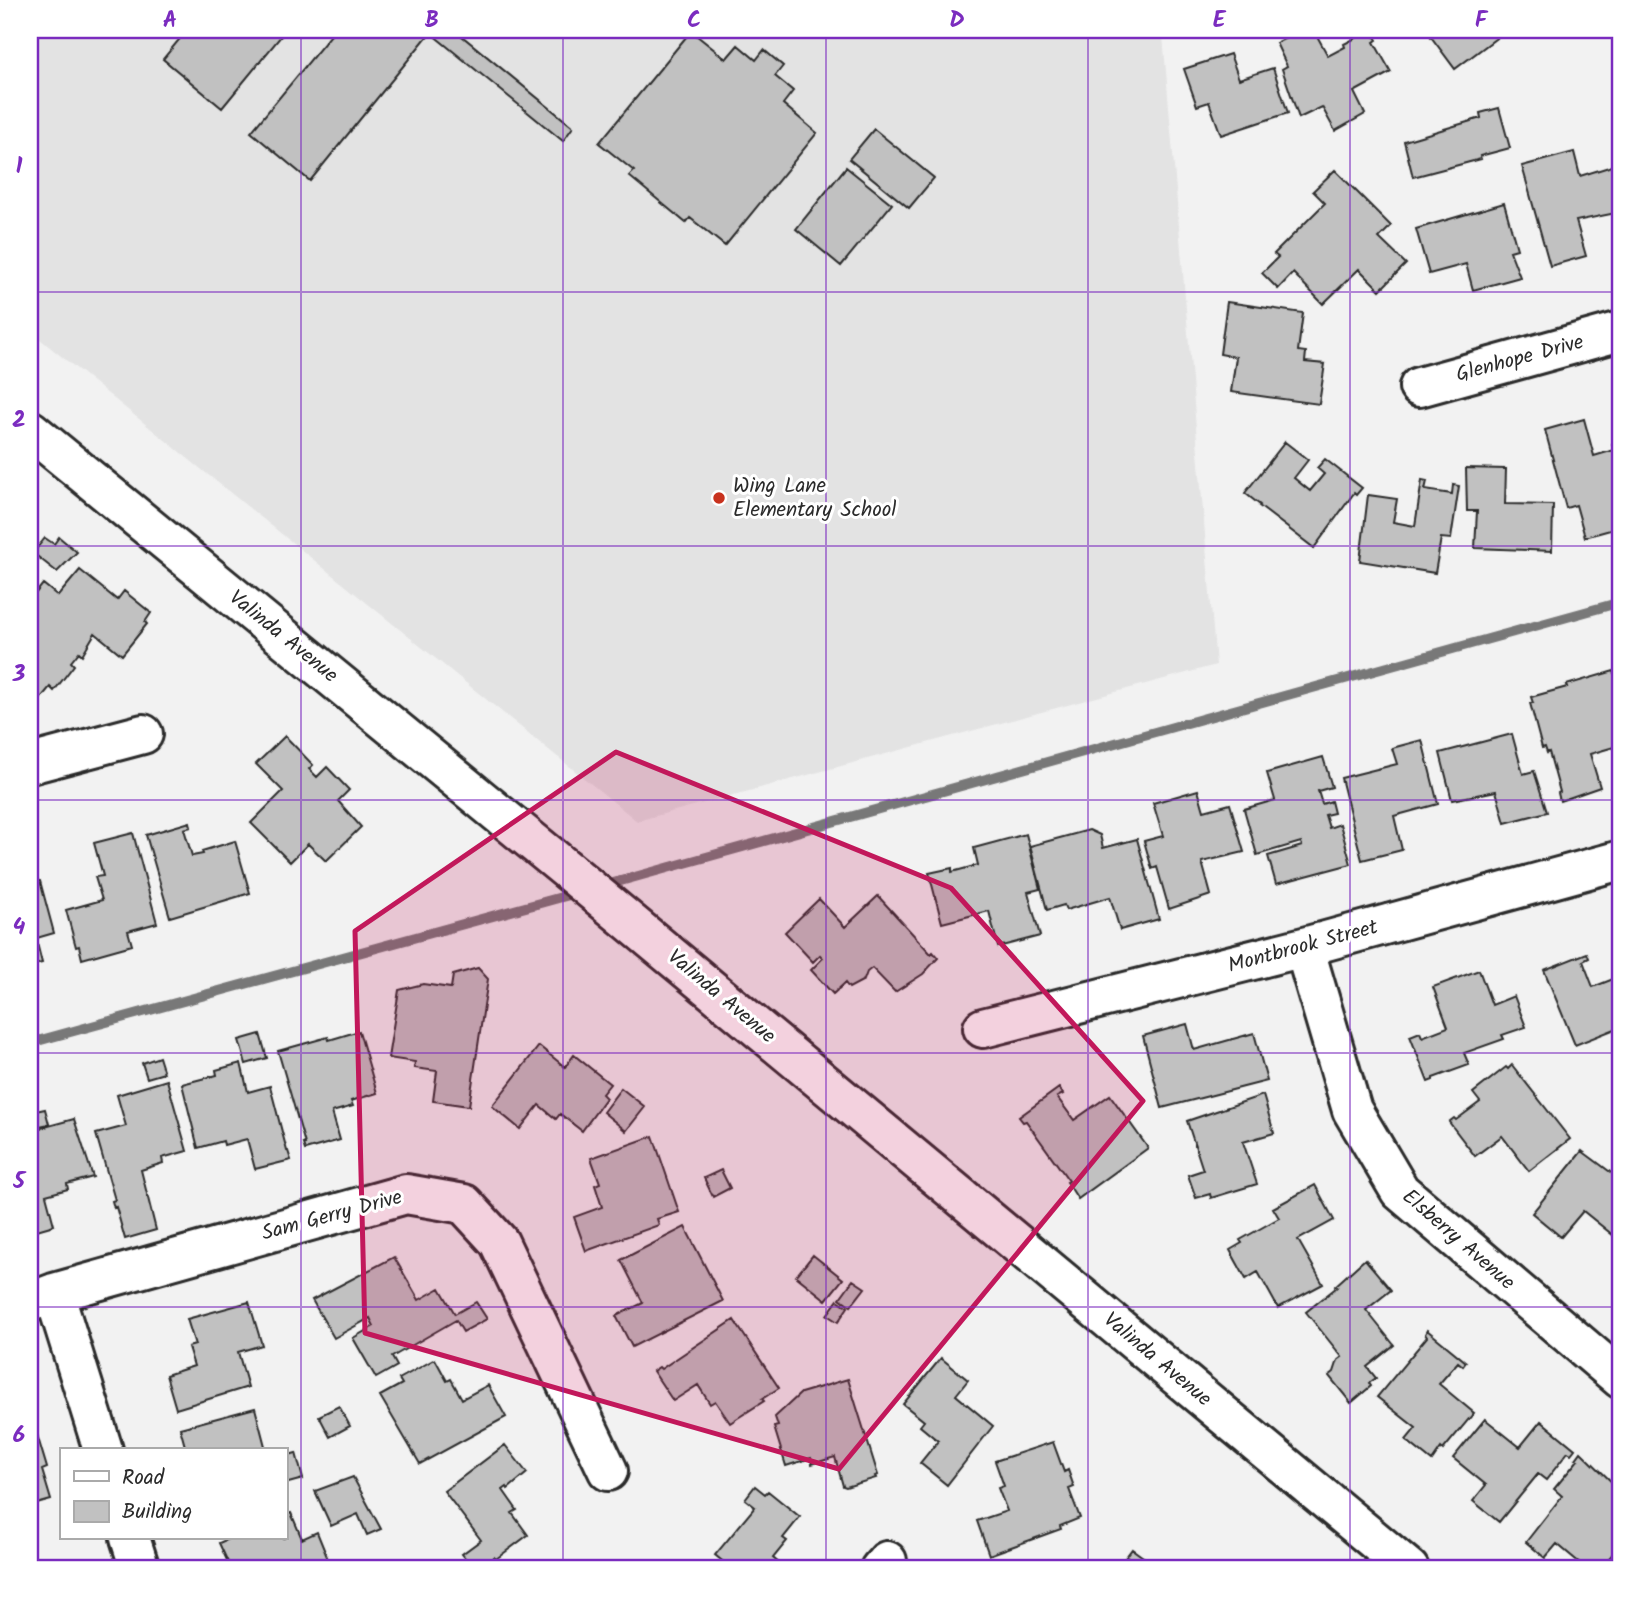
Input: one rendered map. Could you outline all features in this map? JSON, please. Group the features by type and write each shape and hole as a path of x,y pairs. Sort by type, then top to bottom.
{"street":[{"name":"Glenhope Drive","path":"1419,387 1621,331"},
{"name":"Valinda Avenue","path":"30,429 614,908 1409,1569"},
{"path":"30,764 142,734"},
{"name":"Montbrook Street","path":"983,1028 1304,947 1621,860"},
{"name":"Elsberry Avenue","path":"1304,947 1352,1110 1400,1191 1621,1379"},
{"name":"Sam Gerry Drive","path":"42,1297 406,1194 464,1204 499,1242 608,1471"},
{"path":"42,1297 102,1448"},
{"path":"131,1540 140,1569"}],"highlighted area":[{"path":"616,752 951,888 1143,1101 839,1469 365,1333 355,931"}],"shaded area":[{"name":"Wing Lane Elementary School","path":"30,30 962,30 1054,40 1163,36 1216,665 637,821 30,331"}],"building":[{"path":"187,30 286,30 222,108 163,59"},
{"path":"335,30 427,30 430,33 310,181 251,132"},
{"path":"427,30 467,30 462,36 573,127 563,141"},
{"path":"1302,30 1325,30 1326,32 1317,36 1328,56 1371,30 1377,40 1374,42 1391,72 1354,92 1365,114 1335,131 1322,107 1299,118 1282,69 1287,66 1276,43"},
{"path":"1426,30 1507,30 1455,69"},
{"path":"691,31 726,59 738,45 756,60 764,50 783,66 775,76 793,91 783,104 817,133 725,246 690,218 686,223 629,176 634,171 599,143"},
{"path":"1230,54 1239,79 1273,68 1288,113 1221,135 1209,102 1197,106 1184,69"},
{"path":"1499,108 1510,148 1480,156 1481,159 1413,177 1404,141 1481,118 1480,113"},
{"path":"874,129 934,178 909,208 849,159"},
{"path":"1574,152 1580,176 1612,166 1621,197 1621,212 1576,221 1586,256 1550,266 1522,166"},
{"path":"846,167 892,204 841,266 796,229"},
{"path":"1335,170 1391,226 1379,238 1406,264 1380,290 1359,269 1323,304 1293,273 1278,289 1262,273 1278,257 1274,254 1325,203 1313,191"},
{"path":"1504,203 1517,249 1510,251 1520,277 1473,290 1466,264 1429,274 1416,229"},
{"path":"1227,302 1303,313 1298,351 1306,352 1305,362 1325,364 1319,404 1231,392 1236,357 1220,354"},
{"path":"1584,419 1594,456 1614,450 1612,444 1621,442 1621,527 1585,537 1576,505 1566,508 1545,430"},
{"path":"1285,442 1308,460 1294,478 1310,491 1324,474 1317,468 1325,459 1362,488 1356,495 1354,493 1314,548 1245,493"},
{"path":"1466,468 1506,469 1505,504 1553,505 1552,551 1475,548 1477,511 1467,511"},
{"path":"1422,480 1427,481 1425,490 1452,494 1453,485 1459,486 1451,539 1441,538 1435,573 1360,561 1368,495 1397,499 1393,522 1415,526"},
{"path":"59,537 77,552 57,572 33,553 45,538 54,544"},
{"path":"80,570 117,600 124,591 151,613 145,622 147,624 122,655 95,633 82,655 79,652 71,662 74,665 54,691 50,687 41,698 30,688 30,600 43,584 58,596"},
{"path":"1614,671 1621,695 1621,748 1615,750 1614,747 1590,754 1600,787 1560,801 1549,752 1547,753 1545,747 1542,748 1530,703 1533,703 1531,697"},
{"path":"1512,734 1523,774 1534,771 1547,812 1505,823 1496,791 1452,800 1440,753"},
{"path":"285,736 313,765 309,769 317,777 327,767 349,790 338,801 361,827 326,861 308,844 290,862 251,823 283,791 256,764"},
{"path":"1422,740 1438,804 1394,816 1402,850 1362,860 1341,778 1397,764 1392,748"},
{"path":"1323,757 1332,787 1318,791 1322,804 1331,801 1334,813 1325,815 1329,828 1340,824 1351,864 1276,884 1268,856 1302,846 1301,842 1257,855 1244,809 1275,800 1267,773"},
{"path":"1198,790 1204,811 1230,804 1244,852 1202,862 1211,895 1169,909 1157,867 1152,869 1144,841 1163,836 1153,803"},
{"path":"190,822 191,827 184,829 192,856 235,841 250,893 170,917 146,835"},
{"path":"1089,830 1100,835 1103,848 1137,839 1159,919 1120,930 1110,897 1066,910 1064,905 1047,910 1030,846"},
{"path":"133,833 157,923 128,931 132,945 82,959 66,910 102,900 95,877 103,876 94,843"},
{"path":"1026,834 1040,889 1028,892 1040,936 998,947 989,911 942,923 929,873 952,868 952,872 978,865 974,848"},
{"path":"35,872 54,933 30,940 30,873"},
{"path":"878,896 931,954 933,952 938,958 923,974 895,992 872,968 864,980 849,988 845,983 833,994 811,970 823,958 820,955 813,962 785,932 819,899 845,927"},
{"path":"36,939 42,963 30,966 30,941"},
{"path":"1587,953 1589,958 1583,961 1593,987 1621,976 1621,1029 1620,1027 1575,1045 1544,970"},
{"path":"478,968 488,979 469,1106 433,1101 437,1071 414,1068 415,1062 388,1058 399,990 423,984 451,988 453,975"},
{"path":"1479,970 1492,1005 1514,996 1526,1027 1502,1035 1504,1039 1464,1053 1469,1065 1428,1082 1410,1036 1420,1032 1422,1037 1448,1027 1433,987"},
{"path":"1187,1024 1194,1050 1254,1033 1267,1081 1162,1108 1143,1036"},
{"path":"359,1031 377,1093 351,1101 353,1106 332,1112 340,1140 305,1150 278,1051"},
{"path":"260,1034 267,1058 246,1064 239,1040"},
{"path":"539,1046 565,1067 574,1055 610,1084 602,1094 606,1098 582,1131 560,1114 556,1119 539,1105 520,1129 492,1106"},
{"path":"159,1057 164,1073 147,1078 142,1063"},
{"path":"241,1063 248,1092 270,1086 291,1160 255,1169 247,1139 224,1145 223,1141 198,1148 182,1084 217,1075 216,1070"},
{"path":"1512,1065 1570,1139 1529,1171 1502,1136 1475,1156 1449,1122 1454,1118 1456,1120 1480,1102 1473,1093"},
{"path":"167,1080 187,1151 162,1158 163,1163 141,1170 156,1230 125,1239 112,1201 115,1200 96,1134 126,1126 117,1095"},
{"path":"621,1088 645,1107 626,1131 603,1112"},
{"path":"1059,1088 1063,1094 1057,1097 1074,1120 1110,1095 1148,1148 1078,1199 1067,1182 1069,1181 1026,1121 1023,1122 1019,1117"},
{"path":"1263,1095 1274,1133 1243,1142 1257,1184 1211,1198 1210,1194 1196,1198 1188,1175 1203,1170 1187,1121"},
{"path":"45,1109 49,1124 35,1127 31,1112"},
{"path":"74,1119 93,1177 67,1184 68,1189 46,1195 54,1225 30,1232 30,1131"},
{"path":"653,1136 679,1212 657,1219 659,1225 586,1251 574,1217 602,1207 595,1185 600,1183 591,1158"},
{"path":"1582,1151 1621,1180 1619,1240 1583,1211 1561,1237 1532,1213"},
{"path":"721,1170 730,1188 713,1197 704,1178"},
{"path":"1315,1185 1334,1220 1298,1240 1323,1284 1278,1308 1258,1272 1246,1279 1230,1250 1242,1243 1240,1240 1279,1218 1273,1208"},
{"path":"685,1227 723,1301 632,1347 616,1316 643,1303 621,1260"},
{"path":"813,1255 843,1279 826,1300 796,1276"},
{"path":"394,1257 419,1300 440,1288 455,1314 476,1302 487,1319 463,1332 456,1320 392,1357 397,1366 376,1378 353,1338 374,1326 370,1318 334,1338 312,1300"},
{"path":"1365,1259 1391,1290 1366,1310 1394,1345 1367,1367 1376,1378 1369,1383 1371,1386 1351,1403 1329,1376 1342,1357 1306,1312 1337,1287 1335,1286"},
{"path":"853,1280 865,1288 851,1306 840,1298"},
{"path":"838,1300 848,1307 838,1322 827,1315"},
{"path":"249,1302 262,1345 238,1352 248,1387 176,1409 166,1375 194,1366 188,1347 195,1345 187,1319"},
{"path":"734,1320 779,1388 730,1423 715,1401 710,1404 698,1385 673,1401 653,1371 659,1367 661,1369"},
{"path":"1427,1330 1466,1362 1463,1366 1458,1362 1439,1384 1474,1413 1432,1461 1406,1440 1416,1428 1377,1397 1427,1337"},
{"path":"941,1358 968,1380 956,1395 993,1426 947,1485 920,1463 938,1441 920,1426 924,1421 903,1404"},
{"path":"435,1359 447,1381 451,1379 462,1399 488,1385 506,1417 420,1464 380,1396 402,1384 399,1379"},
{"path":"848,1379 878,1475 876,1478 846,1487 843,1486 835,1457 812,1464 811,1458 786,1466 774,1427 778,1426 775,1417 801,1393"},
{"path":"339,1406 350,1426 330,1437 319,1416"},
{"path":"255,1408 265,1448 185,1448 180,1428"},
{"path":"1485,1419 1520,1447 1541,1421 1575,1449 1571,1454 1568,1452 1546,1480 1538,1474 1499,1522 1473,1501 1486,1485 1453,1458"},
{"path":"35,1428 47,1468 42,1470 51,1500 30,1506 30,1429"},
{"path":"1053,1442 1064,1472 1068,1470 1074,1487 1069,1489 1080,1518 1060,1526 1061,1529 989,1555 977,1521 1007,1511 998,1488 1004,1486 995,1461"},
{"path":"505,1445 527,1473 503,1490 517,1510 512,1513 528,1535 496,1559 494,1557 474,1569 462,1554 481,1540 444,1491"},
{"path":"1581,1452 1621,1491 1621,1517 1614,1525 1621,1530 1621,1544 1600,1569 1587,1569 1557,1544 1545,1558 1526,1542 1562,1496 1554,1489 1578,1460 1576,1459"},
{"path":"296,1453 303,1479 287,1483 287,1455"},
{"path":"353,1477 381,1529 367,1535 358,1514 331,1526 315,1491"},
{"path":"755,1486 765,1494 768,1491 800,1517 783,1538 787,1541 773,1558 786,1569 732,1569 715,1555 755,1507 745,1499"},
{"path":"291,1513 302,1539 317,1532 332,1569 264,1569 261,1563 246,1569 231,1569 219,1543 226,1540 287,1540 287,1514"},
{"path":"1132,1549 1150,1562 1145,1569 1117,1569"},
{"path":"1072,1564 1110,1565 1110,1569 1071,1569"}],"waterway":[{"path":"599,887 1621,602"},
{"path":"30,1043 580,892"}],"place":[{"name":"Wing Lane Elementary School","path":"719,498"}]}
